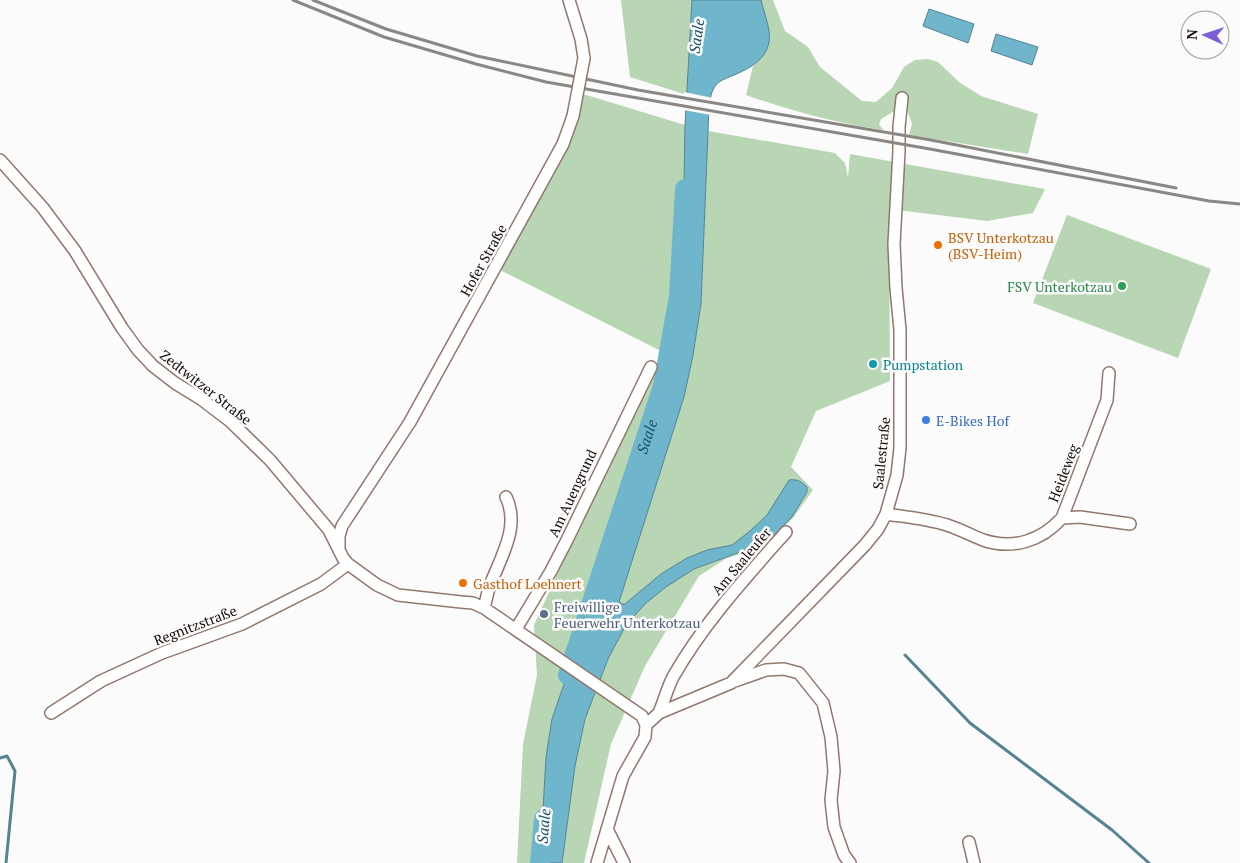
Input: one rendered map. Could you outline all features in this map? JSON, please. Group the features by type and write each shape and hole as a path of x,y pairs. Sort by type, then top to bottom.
{"street":[{"name":"Hofer Straße","path":"340,552 339,536 342,526 410,422 563,144 573,116 584,58 583,45 569,0"},
{"name":"Saalestraße","path":"646,725 659,713 731,682 865,545 878,529 886,514 897,475 900,448 900,330 894,244 902,98"},
{"name":"Zedtwitzer Straße","path":"0,160 43,208 70,244 122,328 138,350 153,366 175,383 201,399 230,421 270,460 329,530 348,564 377,585 398,595 467,602 484,608 628,705 642,716 646,725"},
{"name":"Am Auengrund","path":"516,629 551,571 567,540 651,367"},
{"name":"Heideweg","path":"886,514 927,520 985,540 1014,544 1028,542 1041,537 1053,529 1062,518 1107,400 1109,373"},
{"path":"484,608 489,588 504,553 509,531 511,513 506,498"},
{"path":"322,522 334,524 349,515"},
{"path":"1062,518 1080,517 1130,524"},
{"name":"Am Saaleufer","path":"659,713 674,677 707,626 746,576 786,532"},
{"name":"Regnitzstraße","path":"51,714 101,681 162,653 242,624 321,584 348,564"},
{"path":"731,682 766,670 784,669 799,673 823,703 831,737 834,771 831,800 834,827 844,854 850,863"},
{"path":"597,863 623,776 645,738 646,725"},
{"path":"607,829 624,863"},
{"path":"969,842 974,863"}],"green space":[{"path":"621,0 692,0 687,95 630,77"},
{"path":"761,0 773,0 785,31 808,47 820,67 862,101 876,102 892,88 904,67 915,60 928,59 938,62 959,82 981,96 1038,114 1028,154 909,135 912,124 907,110 896,110 881,119 879,125 884,130 814,116 746,95 753,66 762,57"},
{"path":"583,94 685,125 684,241 681,300 673,357 661,401 552,719 546,757 540,863 517,863 523,744 537,675 534,625 602,476 665,353 498,269"},
{"path":"708,131 835,153 845,163 848,177 850,154 1045,189 1033,213 987,221 889,209 890,381 816,411 791,467 813,490 793,518 776,535 756,549 727,558 699,576 645,666 611,744 584,863 562,863 575,766 585,719 608,659 626,625 646,603 694,569 754,547 789,480 767,515 732,545 707,550 687,558 661,574 625,604 619,602 684,397 693,355 701,304"},
{"name":"FSV Unterkotzau","path":"1067,215 1211,269 1178,358 1033,303"}],"water":[{"path":"692,0 761,0 769,29 769,41 766,52 757,62 747,69 719,82 714,87 711,96 701,304 693,355 684,397 619,602 625,604 661,574 687,558 707,550 732,545 767,515 789,480 801,482 807,487 807,492 792,517 775,534 754,547 694,569 646,603 626,625 608,659 585,719 575,766 562,863 540,863 546,757 552,719 661,401 673,357 680,301 685,125"},
{"path":"929,9 974,24 968,43 923,26"},
{"path":"996,34 1038,47 1032,65 991,51"}],"pier":[{"path":"684,92 713,98 711,115 683,110"}],"waterway":[{"name":"Saale","path":"568,675 663,386 679,296 685,189"},
{"path":"905,655 970,723 1112,830 1149,863"},
{"path":"0,758 7,756 15,771 6,863"},
{"name":"Saale","path":"540,863 544,819"}],"railway":[{"path":"293,0 384,37 546,82 930,149 1209,201 1240,204"},
{"path":"313,0 386,29 477,56 638,90 931,140 1176,188"}],"place":[{"name":"BSV Unterkotzau (BSV-Heim)","path":"938,245"},
{"name":"FSV Unterkotzau","path":"1122,286"},
{"name":"Pumpstation","path":"873,364"},
{"name":"E-Bikes Hof","path":"926,420"},
{"name":"Gasthof Loehnert","path":"463,583"},
{"name":"Freiwillige Feuerwehr Unterkotzau","path":"544,614"}]}
